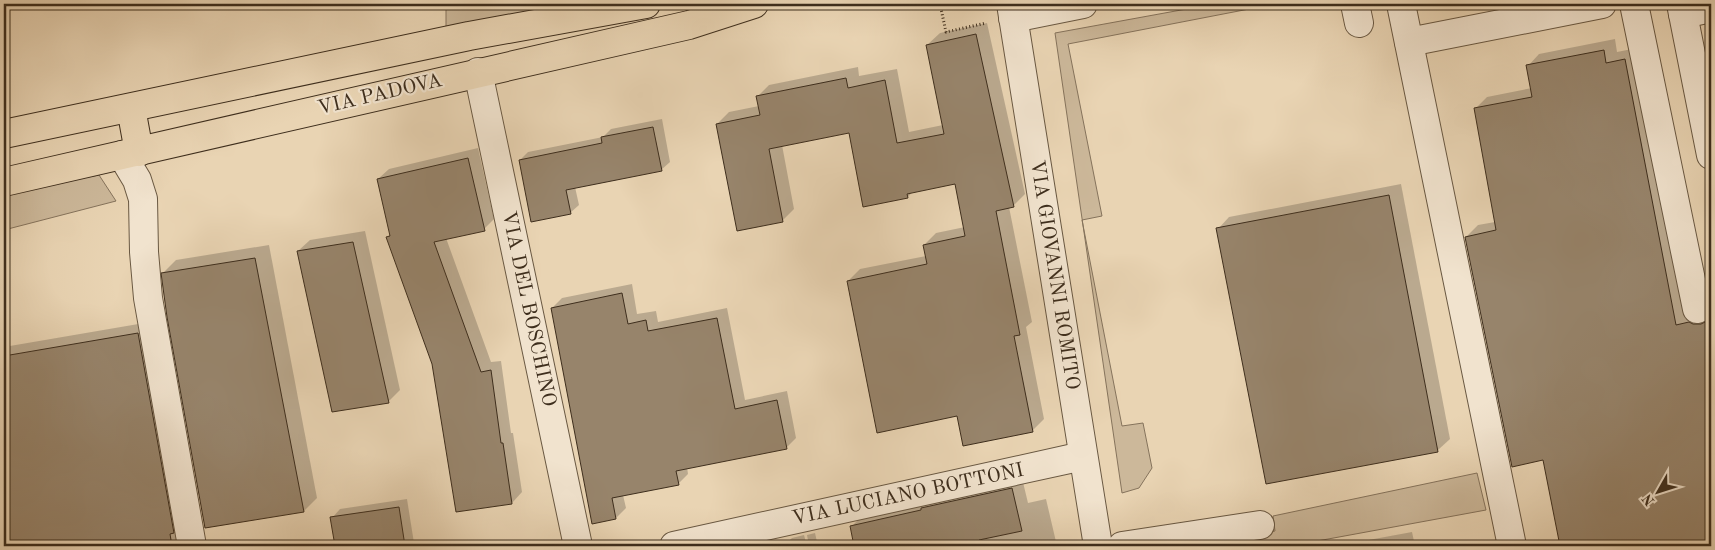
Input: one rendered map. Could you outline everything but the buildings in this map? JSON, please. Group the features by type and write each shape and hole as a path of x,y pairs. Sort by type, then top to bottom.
{"main road":[{"name":"VIA PADOVA","path":"4,134 470,36 646,4"},
{"name":"VIA PADOVA","path":"4,182 690,25 754,4"},
{"path":"470,36 478,72"},
{"path":"130,154 131,108"}],"street":[{"path":"1012,11 1083,4"},
{"path":"1401,4 1512,546"},
{"path":"1408,42 1602,4"},
{"path":"1634,4 1697,309"},
{"path":"1711,8 1682,9 1711,155"},
{"name":"VIA GIOVANNI ROMITO","path":"1012,11 1098,546"},
{"name":"VIA DEL BOSCHINO","path":"478,72 578,546"},
{"path":"130,154 143,199 144,252 148,298 192,546"},
{"name":"VIA LUCIANO BOTTONI","path":"674,546 1083,456"},
{"path":"1122,546 1260,525"}],"path":[{"path":"940,4 946,32 1012,11"}],"shaded area":[{"path":"446,4 593,4 446,32"},
{"path":"1214,4 1275,4 1068,44 1102,216 1082,220 1055,33"},
{"path":"99,175 116,201 4,230 4,199 18,190"},
{"path":"1083,225 1122,426 1143,423 1152,468 1139,488 1122,493"},
{"path":"1477,473 1486,510 1290,546 1195,546 1275,531 1273,516"}]}
